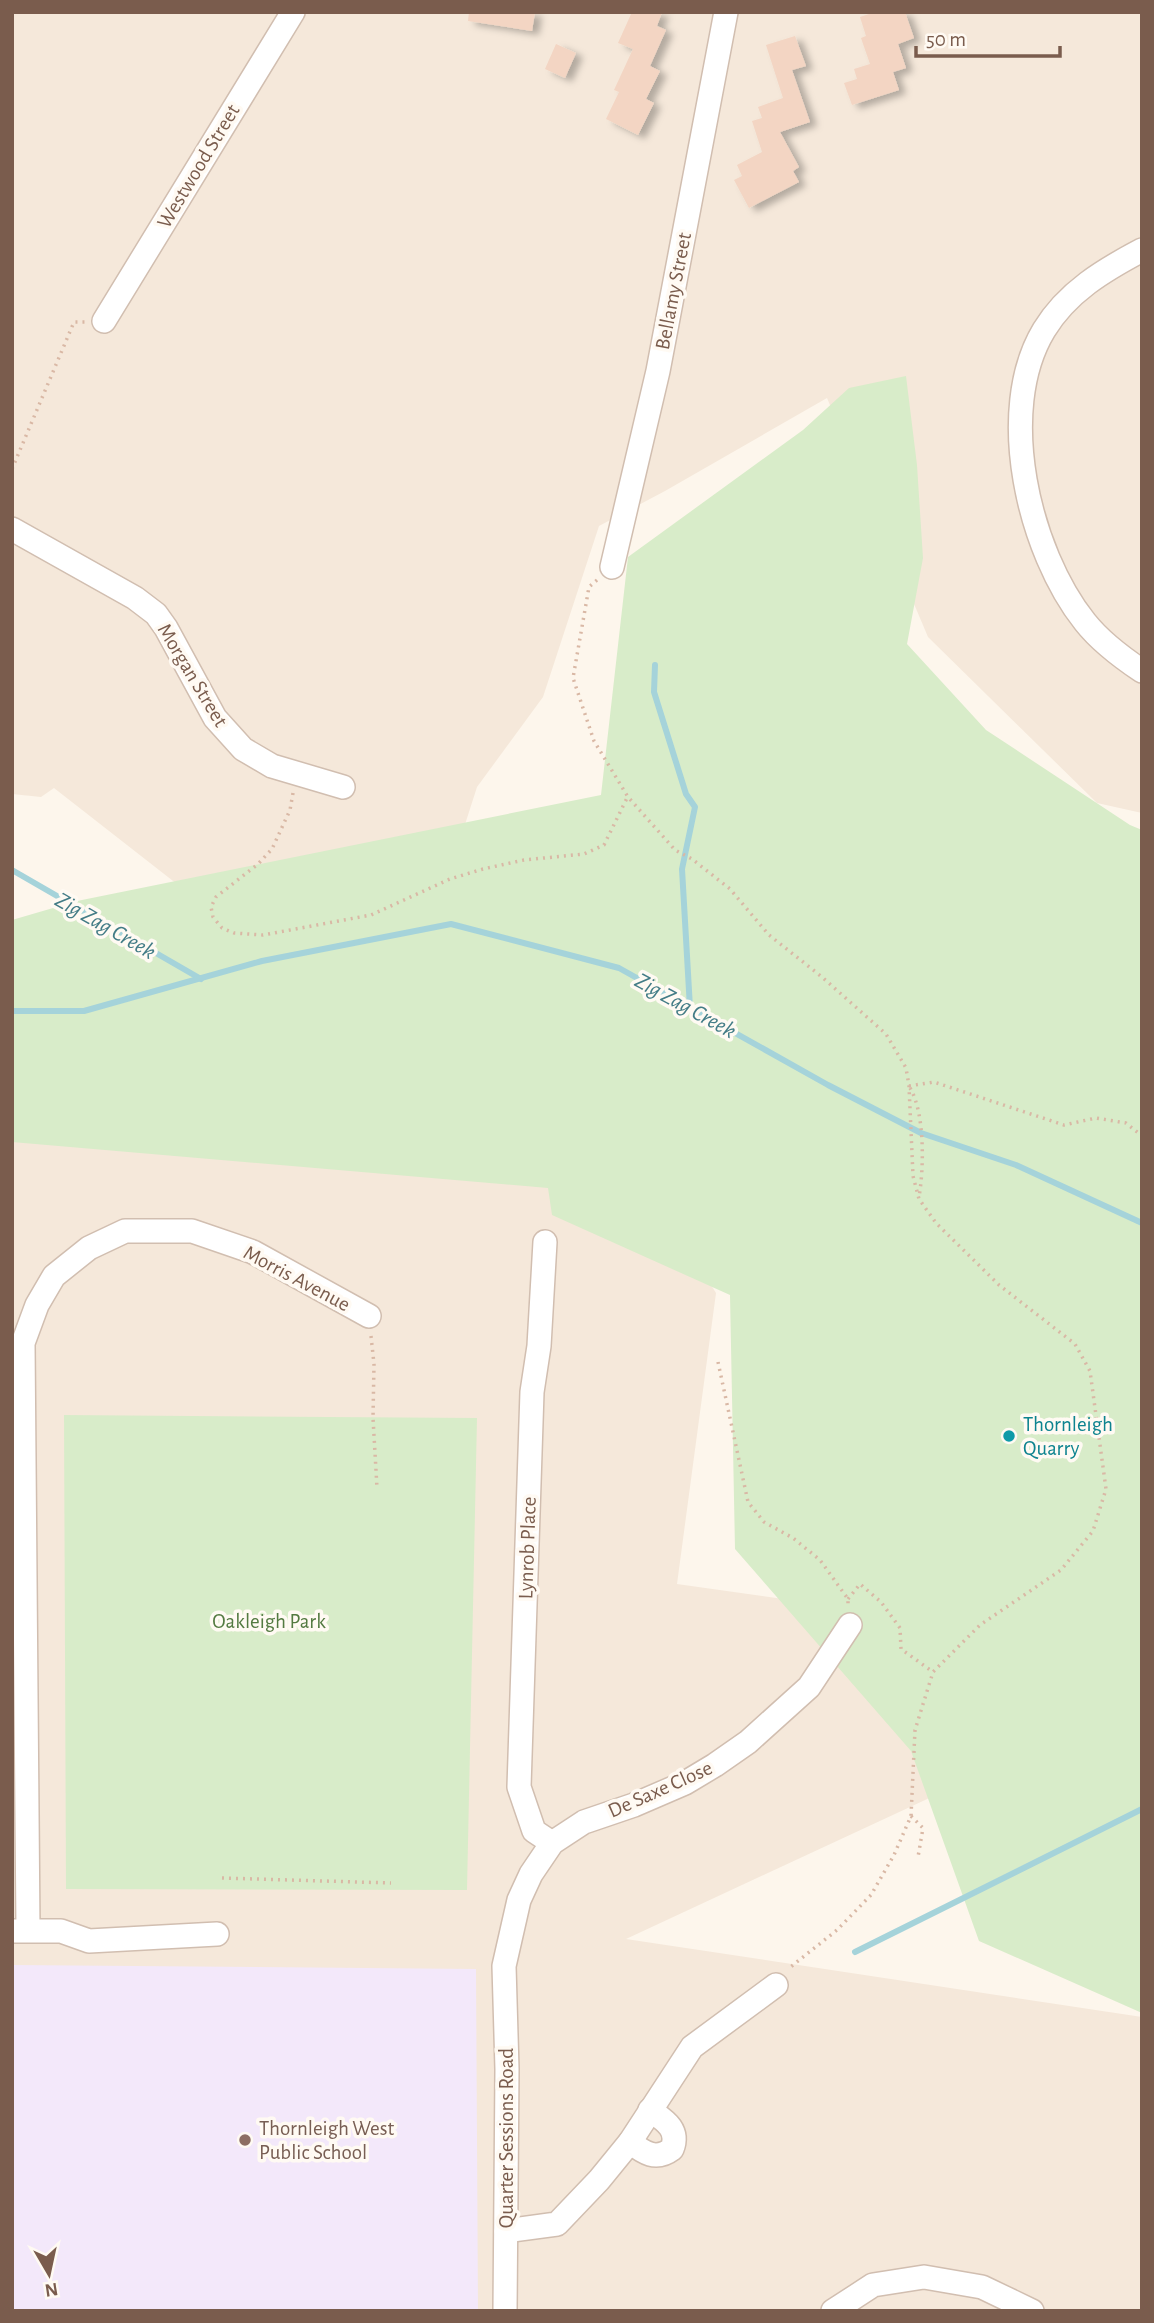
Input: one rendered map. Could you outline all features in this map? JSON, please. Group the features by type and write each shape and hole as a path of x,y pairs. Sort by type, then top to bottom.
{"street":[{"name":"Westwood Street","path":"104,321 293,12"},
{"name":"Bellamy Street","path":"612,567 658,371 726,12"},
{"path":"1142,250 1091,279 1071,296 1044,329 1027,370 1021,398 1020,429 1030,504 1041,541 1070,602 1086,624 1107,645 1142,671"},
{"name":"Morgan Street","path":"12,529 135,598 156,614 215,718 243,749 272,766 343,787"},
{"name":"Morris Avenue","path":"20,1930 23,1343 37,1305 54,1276 89,1248 125,1231 192,1231 253,1252 369,1316"},
{"name":"Lynrob Place","path":"545,1242 539,1346 532,1392 519,1787 534,1831 552,1843"},
{"name":"De Saxe Close","path":"504,1966 519,1899 531,1874 552,1843 583,1822 634,1805 685,1783 748,1742 809,1687 849,1625"},
{"path":"20,1930 61,1931 89,1941 217,1934"},
{"name":"Quarter Sessions Road","path":"504,1966 505,2311"},
{"path":"506,2231 557,2224 630,2143 692,2047 776,1985"},
{"path":"630,2143 650,2155 659,2156 672,2149 675,2138 673,2131 664,2119 650,2110"},
{"path":"833,2311 873,2285 924,2277 982,2287 1032,2311"}],"path":[{"path":"12,469 74,322 104,321"},
{"path":"612,567 589,587 573,678 594,741 628,797 675,850 692,859 730,889 769,935 822,977 886,1034 906,1068 910,1095 913,1176 919,1199 936,1223 999,1285 1075,1344 1090,1371 1106,1489 1093,1531 1061,1570 981,1625 933,1672 915,1730 911,1816 894,1855 871,1895 837,1930 782,1974 776,1985"},
{"path":"290,810 272,849 258,864 216,897 211,907 213,917 222,928 234,933 263,935 371,915 450,879 524,860 584,853 604,845 628,797"},
{"path":"909,1086 934,1082 1064,1125 1096,1118 1126,1123 1142,1136"},
{"path":"909,1086 916,1097 920,1133 919,1199"},
{"name":"Morris Avenue","path":"369,1316 374,1364 373,1418 377,1488"},
{"path":"719,1362 748,1502 764,1522 793,1538 820,1560 848,1600 849,1625"},
{"path":"848,1600 860,1584 881,1602 900,1628 901,1649 933,1672"},
{"path":"911,1816 923,1828 918,1857"},
{"path":"222,1878 391,1883"}],"shaded area":[{"path":"12,12 1142,12 1142,813 1097,803 928,637 827,398 599,526 543,697 477,787 460,840 255,945 54,788 41,797 12,794"},
{"path":"12,1009 611,1124 716,1293 677,1584 855,1609 938,1794 626,1939 1142,2017 1142,2311 12,2311"},
{"name":"Thornleigh West Public School","path":"12,1965 476,1969 478,2311 12,2311"}],"green space":[{"path":"906,376 917,465 923,558 907,644 986,730 1130,825 1142,830 1142,2013 979,1941 911,1751 735,1549 730,1295 552,1215 548,1188 12,1142 12,920 77,901 601,795 628,557 803,430 849,388"},
{"name":"Oakleigh Park","path":"64,1415 477,1418 467,1890 66,1889"}],"building":[{"path":"469,12 535,12 532,31 468,21"},
{"path":"632,12 662,12 657,26 666,30 650,66 660,71 646,99 654,103 638,135 606,119 619,92 614,90 633,49 618,43"},
{"path":"875,12 905,12 914,38 898,44 906,68 893,72 899,90 852,105 844,83 857,79 854,69 870,64 861,38 866,36 860,17"},
{"path":"795,36 806,66 792,70 810,122 780,132 799,167 793,171 799,182 749,208 734,180 742,176 737,165 762,152 752,121 762,118 758,107 783,98 766,45"},
{"path":"556,44 576,53 565,78 545,69"}],"waterway":[{"path":"655,665 654,692 686,794 695,807 682,869 690,1008"},
{"name":"Zig Zag Creek","path":"12,870 201,979"},
{"name":"Zig Zag Creek","path":"12,1011 84,1011 262,961 451,924 619,968 828,1085 921,1133 1016,1165 1142,1223"},
{"path":"855,1952 1142,1809"}],"place":[{"name":"Thornleigh Quarry","path":"1009,1436"},
{"name":"Thornleigh West Public School","path":"245,2140"}]}
